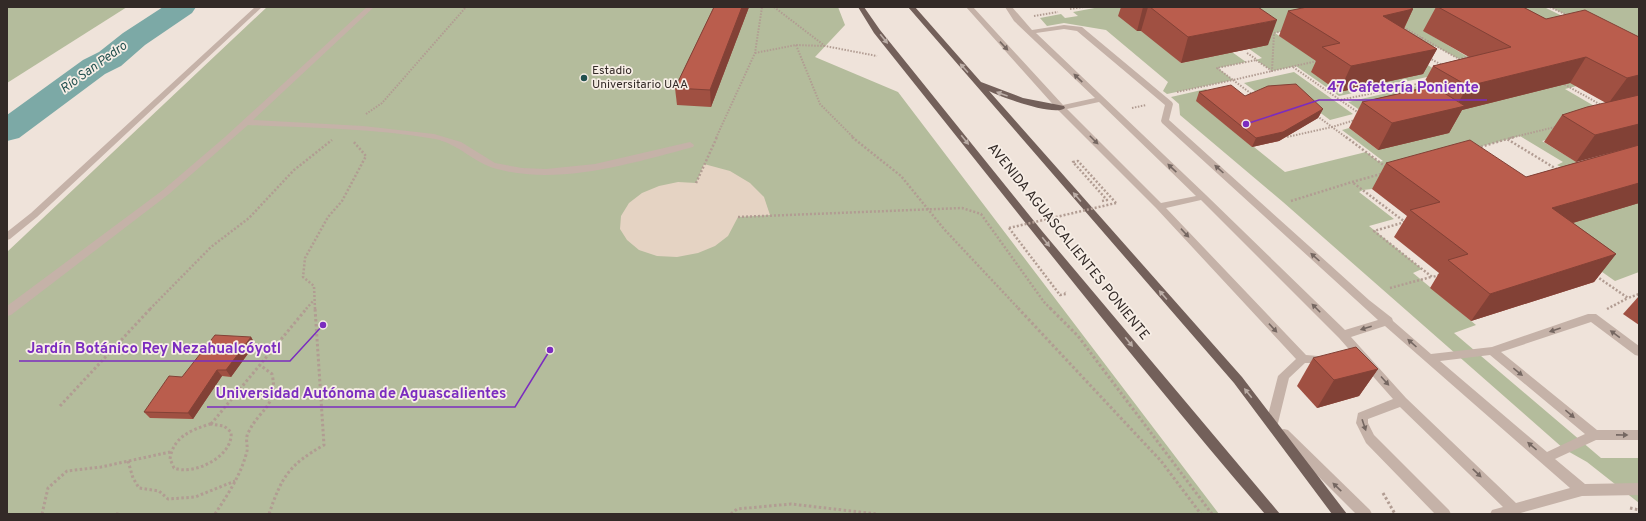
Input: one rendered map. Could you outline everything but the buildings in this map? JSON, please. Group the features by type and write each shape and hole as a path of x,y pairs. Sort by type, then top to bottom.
{"main road":[{"name":"AVENIDA AGUASCALIENTES PONIENTE","path":"861,7 902,61 1039,233 1272,514"},
{"path":"911,7 1238,380 1340,514"},
{"path":"975,80 1001,94 1032,104 1061,108"}],"street":[{"path":"7,238 34,215 259,7"},
{"path":"7,312 166,192 247,122 354,21 371,7"},
{"path":"969,7 1061,108 1159,206 1303,359 1321,361 1336,358"},
{"path":"1008,7 1030,32 1203,197 1343,335 1355,354 1514,509"},
{"path":"1030,32 1064,27 1079,30 1169,104 1165,121 1365,303 1388,321 1582,490"},
{"path":"1061,108 1100,99"},
{"path":"247,122 348,128 432,136 453,141 484,163 533,172 574,170 624,161 690,145"},
{"path":"1159,206 1203,197"},
{"path":"1430,358 1492,351 1592,317 1639,352"},
{"path":"1343,335 1388,321"},
{"path":"1492,351 1595,435"},
{"path":"1303,359 1284,376 1272,423 1365,514"},
{"path":"1402,401 1362,416 1362,423 1370,438 1444,514"},
{"path":"1546,458 1595,435 1639,435"},
{"path":"1497,514 1582,490 1639,489"},
{"name":"AVENIDA AGUASCALIENTES PONIENTE","path":"1255,495 1268,514"}],"path":[{"path":"60,406 185,272 211,247 249,218 294,170 382,103 466,7"},
{"path":"696,183 755,53 762,7"},
{"path":"774,7 825,46"},
{"path":"1070,9 1083,7"},
{"path":"1550,7 1571,17"},
{"path":"1272,71 1274,33 1382,10"},
{"path":"1375,11 1465,63"},
{"path":"1017,19 1058,12"},
{"path":"1318,18 1324,22"},
{"path":"1120,119 1130,117 1123,110 1155,103 1149,98 1405,43 1422,38"},
{"path":"1405,43 1411,47"},
{"path":"755,53 796,44 825,46 902,61"},
{"path":"796,44 820,104 853,138 901,176 944,229 1161,461 1201,514"},
{"path":"1247,53 1272,71"},
{"path":"1425,55 1444,67"},
{"path":"1459,59 1474,55"},
{"path":"1254,96 1217,68 1256,60"},
{"path":"1293,67 1365,117"},
{"path":"1340,100 1433,80"},
{"path":"1558,81 1607,108"},
{"path":"1358,119 1332,127 1287,137 1239,99 1281,90 1332,127 1391,171"},
{"path":"1471,149 1556,126"},
{"path":"269,514 279,484 288,469 304,456 324,445 314,286 304,277 305,258 328,217 342,201 360,170 366,156 352,140 348,128"},
{"path":"1508,139 1561,172"},
{"path":"1061,287 1066,294 1060,295 1010,228 1116,203 1078,161 1073,162 1107,200"},
{"path":"1291,201 1385,173"},
{"path":"1352,182 1405,222"},
{"path":"738,217 962,208 981,214 1044,302 1078,336 1212,514"},
{"path":"1413,220 1374,231 1432,277"},
{"path":"1591,272 1628,298 1639,294"},
{"path":"1390,288 1446,273"},
{"path":"210,424 226,427 231,432 232,438 229,445 215,461 195,469 185,470 177,469 171,465 169,459 170,452 174,444 191,431 210,424 315,300"},
{"path":"210,514 215,513 236,481 247,450 247,435 256,420 271,401 275,388 272,374 260,365"},
{"path":"42,514 48,488 67,471 128,461 170,452"},
{"path":"128,461 132,478 139,488 159,491 168,499 195,496 236,481"},
{"path":"1383,493 1395,514"},
{"path":"731,514 737,509 791,504 877,514"}],"green space":[{"path":"7,7 127,7 7,83"},
{"path":"267,7 838,7 845,25 815,57 898,92 1219,514 7,514 7,252"},
{"path":"1100,7 1371,7 1324,22 1275,33 1308,55 1370,16 1414,7 1544,7 1639,54 1424,31 1468,57 1459,59 1435,46 1409,53 1456,83 1513,68 1584,84 1565,89 1620,121 1542,141 1583,166 1564,169 1557,165 1563,162 1520,136 1471,149 1372,189 1359,192 1394,219 1369,226 1422,269 1413,273 1476,325 1454,333 1601,458 1639,458 1639,503 1587,462 1564,449 1283,202 1180,115 1179,104 1171,97 1206,89 1215,97 1197,101 1285,172 1366,152 1379,162 1383,161 1342,130 1349,128 1378,150 1377,122 1348,102 1435,82 1427,77 1339,96 1296,66 1272,71 1256,60 1262,58 1231,36 1165,49 1181,63 1232,52 1246,62 1218,68 1233,80 1167,94 1163,91 1168,82 1106,30 1064,23 1047,26 1040,18 1061,14 1065,18 1078,16 1073,12"},
{"path":"1550,7 1639,7 1639,51"},
{"path":"1294,72 1353,114 1330,120 1283,85 1255,91 1244,83"},
{"path":"1639,203 1639,272 1615,281 1505,204"}],"shaded area":[{"path":"704,164 730,171 750,183 764,197 770,215 738,217 728,236 715,246 698,253 677,257 657,256 639,250 627,240 620,229 621,216 629,203 642,193 659,186 678,182 696,183"}],"waterway":[{"name":"Río San Pedro","path":"7,131 94,67 110,59 134,39 182,7"}],"place":[{"name":"Estadio Universitario UAA","path":"584,78"},
{"name":"47 Cafetería Poniente","path":"1246,124"},
{"name":"Jardín Botánico Rey Nezahualcóyotl","path":"323,325"},
{"name":"Universidad Autónoma de Aguascalientes","path":"550,350"}]}
